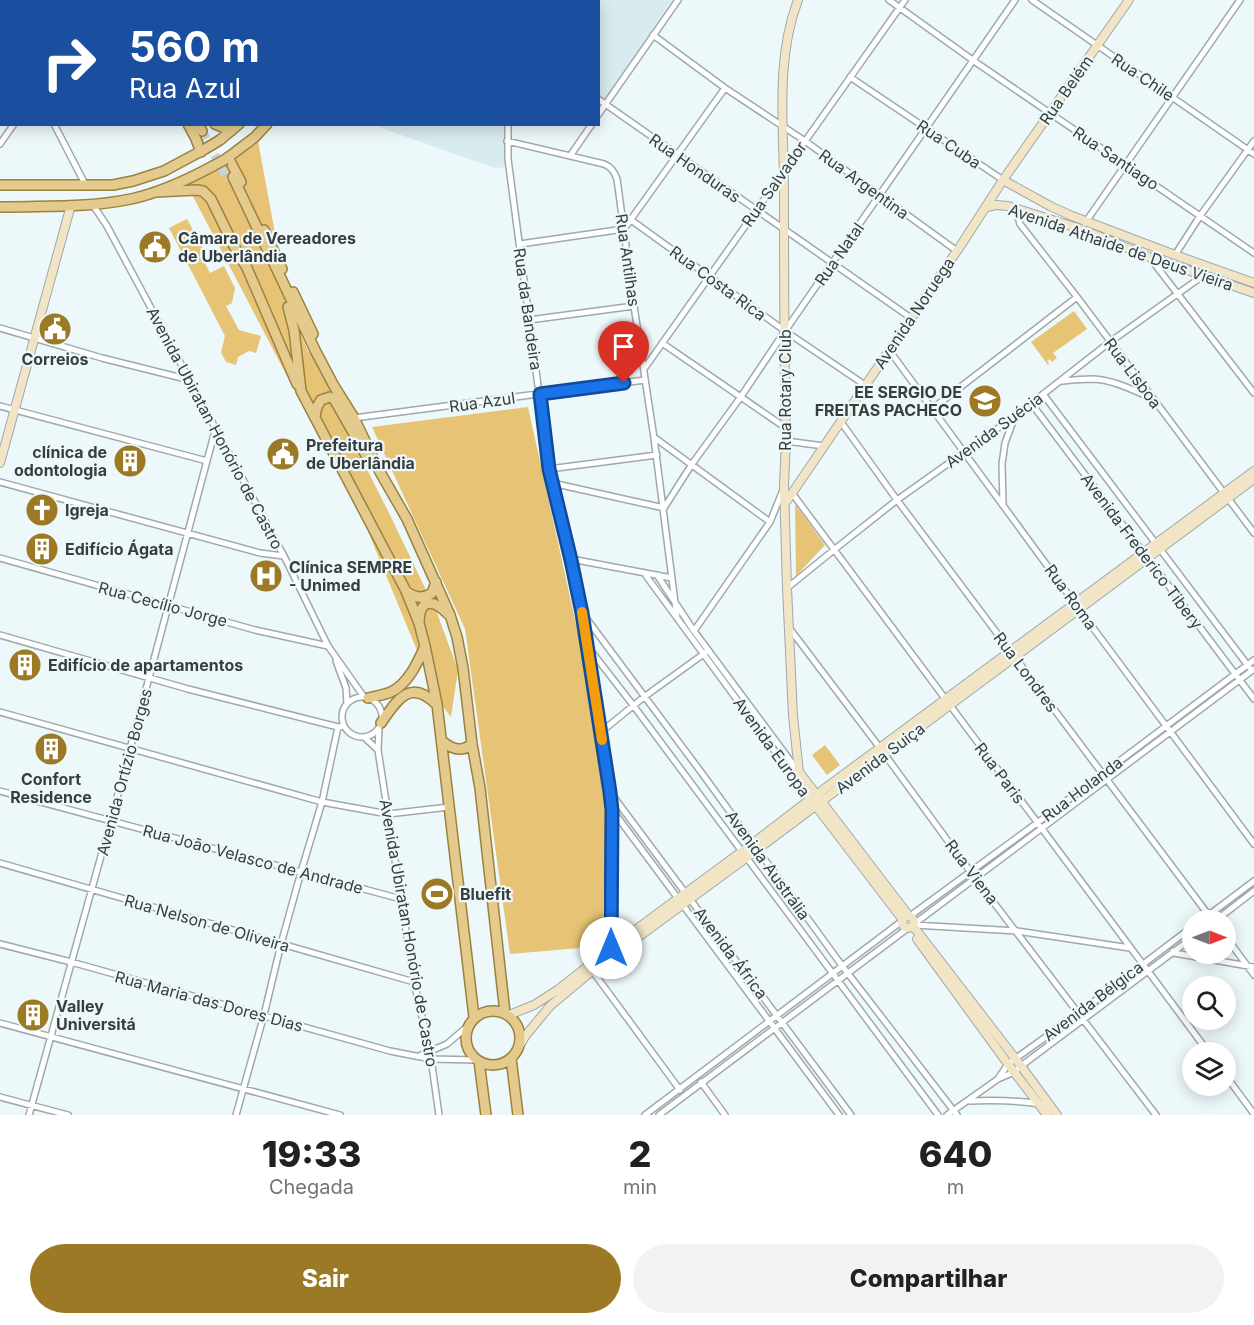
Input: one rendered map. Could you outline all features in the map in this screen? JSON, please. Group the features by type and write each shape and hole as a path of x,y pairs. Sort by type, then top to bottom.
{"main road":[{"path":"189,126 203,151"},
{"path":"0,207 71,206 129,200 190,178 213,166 255,137 265,126"},
{"path":"205,127 235,128"},
{"path":"0,185 113,185 133,181 164,171 203,151 235,128"},
{"path":"227,158 306,318 334,386"},
{"path":"301,391 294,330 289,309 230,178 334,386 354,418 380,472 407,519 450,615 463,668 507,1014"},
{"path":"71,206 72,194 83,185"},
{"path":"155,192 196,190 203,191 211,199 247,268 291,373 406,591 419,623 436,704 449,807 471,1022 466,1039 467,1047 478,1061 485,1064 499,1064 511,1058 520,1041 520,1033 514,1020 498,1010 489,1010 481,1013 471,1022"},
{"path":"315,416 321,400 334,399 367,458 380,472"},
{"path":"406,591 417,597 427,596 432,593 436,582"},
{"path":"419,623 419,613 427,604 437,604 450,615"},
{"path":"366,697 387,693 398,687 410,674 425,646"},
{"path":"380,725 399,699 413,693 421,692 436,704"},
{"path":"441,740 447,746 461,750 472,744"},
{"path":"511,1058 518,1115"},
{"path":"478,1061 486,1115"}],"street":[{"path":"600,112 678,0"},
{"name":"Rua Rotary Club","path":"797,776 784,485 786,428 782,125 785,47 798,0"},
{"name":"Rua Santiago","path":"889,0 1254,254"},
{"name":"Rua Salvador","path":"644,369 905,0"},
{"name":"Rua Natal","path":"664,508 692,464 1016,0"},
{"name":"Rua Chile","path":"1032,0 1254,154"},
{"name":"Rua Belém","path":"1003,180 1129,0"},
{"path":"1081,229 1240,0"},
{"name":"Rua Argentina","path":"653,35 957,251"},
{"name":"Rua Cuba","path":"850,77 1003,180 1050,206"},
{"path":"520,244 624,229 725,88"},
{"name":"Rua Honduras","path":"600,100 911,318"},
{"path":"0,144 13,126"},
{"path":"55,126 83,185"},
{"name":"Rua da Bandeira","path":"508,126 508,159 549,469 582,613 610,792 612,810 611,952"},
{"path":"570,156 591,126"},
{"name":"Rua Antilhas","path":"507,141 604,164 615,172 657,455 677,618"},
{"path":"1175,255 1254,141"},
{"name":"Avenida Noruega","path":"785,503 987,207 1003,180"},
{"path":"996,191 1000,200 1008,206"},
{"name":"Avenida Ubiratan Honório de Castro","path":"93,204 107,226 284,556 343,677 347,704"},
{"path":"0,463 71,206"},
{"name":"Avenida Athaide de Deus Vieira","path":"987,207 1008,206 1081,229 1149,257 1254,294"},
{"name":"Avenida Athaide de Deus Vieira","path":"1050,206 1175,255 1254,282"},
{"name":"Rua Lisboa","path":"1020,210 1018,217 1020,224 1254,533"},
{"name":"Rua Costa Rica","path":"631,220 785,331 865,385"},
{"path":"1149,257 1254,393"},
{"name":"Avenida Suécia","path":"787,588 897,500 1015,416 1110,342 1204,275"},
{"path":"932,409 1077,297"},
{"path":"529,320 634,306"},
{"path":"0,328 102,358 190,380"},
{"path":"662,344 786,428"},
{"name":"Rua Roma","path":"889,350 1254,844"},
{"path":"1061,381 1093,379 1109,381 1129,387 1152,399"},
{"name":"Rua Azul","path":"354,418 645,380"},
{"name":"Avenida Frederico Tibery","path":"1044,394 1253,671"},
{"name":"Avenida Frederico Tibery","path":"1031,403 1254,699"},
{"path":"0,406 207,461"},
{"path":"1003,506 1002,464 1005,443 1015,416"},
{"name":"Rua Londres","path":"841,422 1205,910"},
{"name":"Avenida Ortízio Borges","path":"29,1115 216,427"},
{"path":"654,438 770,522"},
{"path":"786,441 824,446"},
{"path":"549,469 657,455"},
{"name":"Avenida Suiça","path":"1226,496 1254,471"},
{"name":"Avenida Suiça","path":"507,1014 534,1005 590,968 1158,546 1226,496 1254,479"},
{"path":"0,482 187,534 260,553 284,556"},
{"path":"552,483 664,508"},
{"path":"770,522 784,485"},
{"name":"Rua Paris","path":"792,493 1201,1042"},
{"path":"692,633 785,503"},
{"name":"Rua Cecílio Jorge","path":"0,558 255,630 328,646"},
{"path":"571,560 672,578"},
{"name":"Avenida Europa","path":"644,573 677,618 692,633"},
{"name":"Avenida Europa","path":"657,575 692,633 797,776 1057,1115"},
{"name":"Avenida Austrália","path":"582,613 843,967 955,1113"},
{"name":"Rua Viena","path":"789,628 975,878 1156,1115"},
{"path":"0,635 149,678 341,726 352,734 364,737 378,750"},
{"name":"Avenida Austrália","path":"587,646 938,1115"},
{"path":"601,732 633,705 706,652"},
{"name":"Avenida Ubiratan Honório de Castro","path":"333,654 366,697"},
{"name":"Rua Holanda","path":"659,1115 848,973 971,871 1254,660"},
{"name":"Rua Holanda","path":"645,1115 833,974 975,878 1253,671"},
{"path":"236,1115 281,944 322,802 342,714 347,704 357,698 366,697 374,701 381,710 380,725 370,735 364,737"},
{"path":"0,712 322,802 388,814 449,807"},
{"name":"Avenida Ubiratan Honório de Castro","path":"380,725 378,750 414,981 430,1051 439,1115"},
{"name":"Rua João Velasco de Andrade","path":"0,791 401,899"},
{"name":"Avenida África","path":"610,792 851,1115"},
{"name":"Avenida África","path":"612,810 839,1115"},
{"name":"Rua Nelson de Oliveira","path":"0,863 414,981"},
{"path":"1216,910 1254,881"},
{"path":"1229,910 1254,891"},
{"path":"909,923 1017,932 1131,948"},
{"name":"Avenida Europa","path":"909,923 1008,1064 1047,1115"},
{"name":"Avenida Bélgica","path":"998,1079 1015,1058 1079,1013 1182,934"},
{"path":"711,942 717,936"},
{"path":"811,944 820,936"},
{"name":"Rua Maria das Dores Dias","path":"0,945 71,962 345,1039 431,1059 478,1061"},
{"path":"1168,945 1174,953 1254,967"},
{"name":"Avenida Bélgica","path":"947,1115 955,1113 967,1101 998,1079 1014,1072 1182,946"},
{"path":"1236,951 1254,975"},
{"path":"590,968 684,1096"},
{"name":"Avenida Suiça","path":"518,1048 550,1005 590,968"},
{"path":"418,1056 447,1044 471,1022"},
{"path":"0,1023 340,1115"},
{"path":"696,1076 725,1115"},
{"path":"1236,1090 1254,1114"},
{"path":"0,1097 68,1115"},
{"path":"967,1101 993,1100 1050,1106"}],"shaded area":[{"path":"600,0 672,0 603,102 600,100"},
{"path":"379,126 508,126 509,167 495,168"},
{"path":"258,141 289,309 309,353 312,352 336,399 333,402 437,613 458,670 451,717 437,699 367,529 186,183"},
{"path":"187,219 204,251 200,254 210,273 224,266 235,288 232,303 226,306 239,330 261,336 256,353 249,351 238,357 236,365 226,362 221,352 225,336 169,228"},
{"path":"1074,311 1087,329 1053,353 1057,358 1052,362 1050,359 1047,361 1048,365 1031,342"},
{"path":"528,407 587,674 606,813 602,946 510,954 465,629 372,427"},
{"path":"795,504 825,545 796,576"},
{"path":"825,745 840,765 827,775 812,755"}],"tunnel":[{"path":"202,131 228,180"}],"slow traffic":[{"path":"582,612 602,740"}],"place":[{"name":"Câmara de Vereadores de Uberlândia","path":"155,247"},
{"name":"Correios","path":"55,329"},
{"name":"EE SERGIO DE FREITAS PACHECO","path":"985,401"},
{"name":"Prefeitura de Uberlândia","path":"283,454"},
{"name":"clínica de odontologia","path":"130,461"},
{"name":"Igreja","path":"42,510"},
{"name":"Edifício Ágata","path":"42,549"},
{"name":"Clínica SEMPRE - Unimed","path":"266,576"},
{"name":"Edifício de apartamentos","path":"25,665"},
{"name":"Confort Residence","path":"51,749"},
{"name":"Bluefit","path":"437,894"},
{"name":"Valley Universitá","path":"33,1015"}],"route":[{"path":"611,948 612,810 610,792 582,613 549,469 540,394 624,383"}]}
